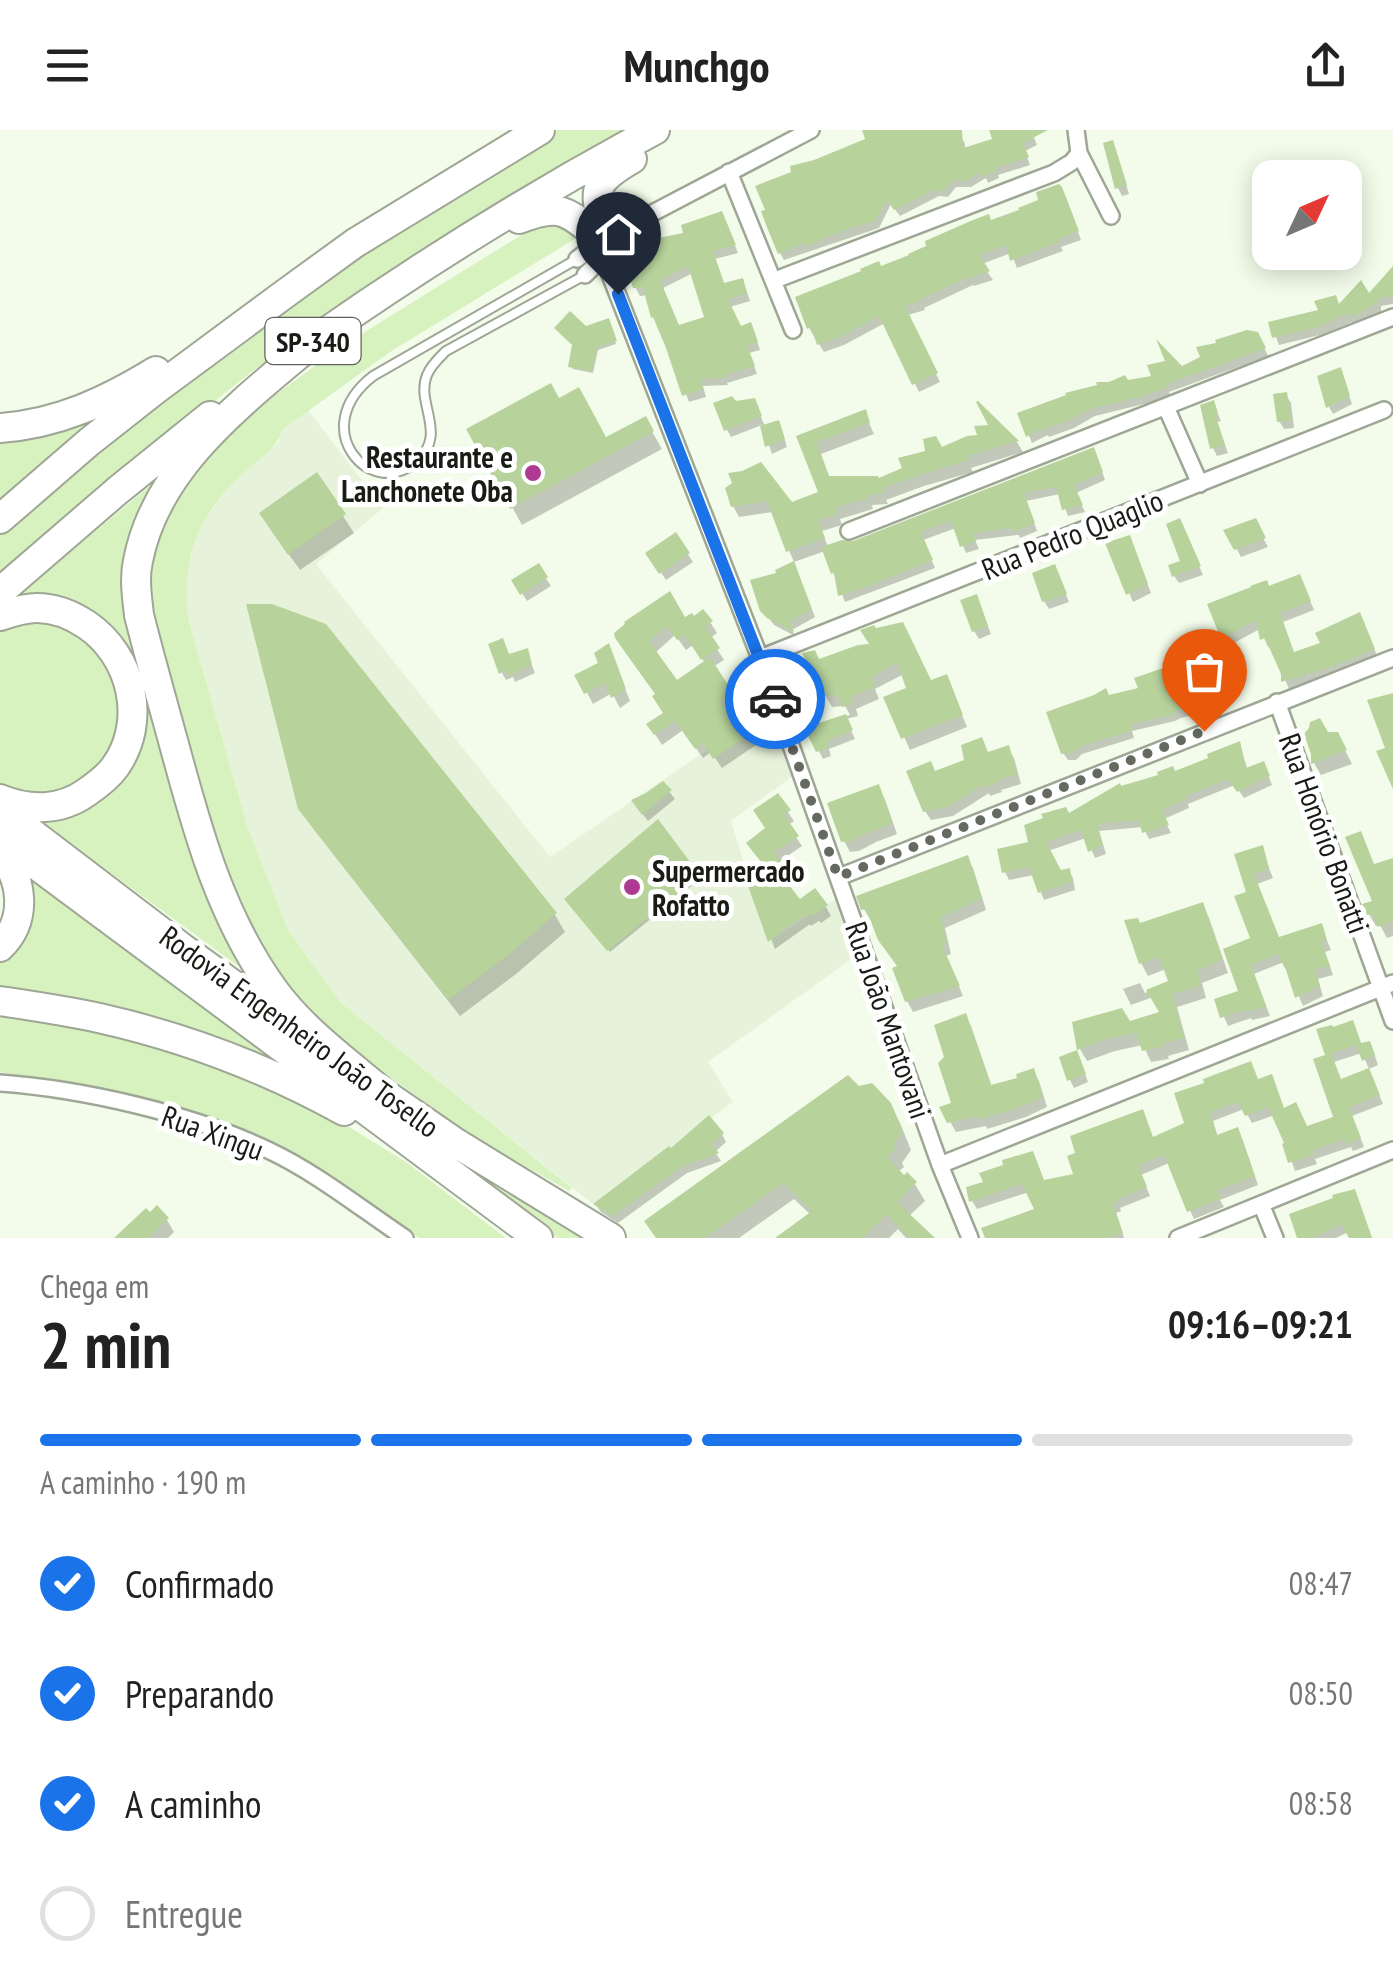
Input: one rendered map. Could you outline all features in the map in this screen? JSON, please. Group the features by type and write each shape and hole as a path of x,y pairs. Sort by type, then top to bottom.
{"highway":[{"name":"SP-340","path":"0,520 155,390 355,243 540,130"},
{"name":"SP-340","path":"0,592 243,390 381,294 589,166 655,130"},
{"path":"603,248 596,198 602,182 611,171 652,148 673,130"},
{"path":"475,235 540,210 552,210 577,218 603,248"},
{"path":"0,428 80,412 112,397 355,243"},
{"path":"326,332 235,410 180,470 164,493 144,538 136,586 145,638 197,830 236,929 285,1004 391,1099"},
{"path":"0,616 38,608 58,610 77,618 110,646 122,664 133,705 132,727 115,767 80,798 60,806 35,808 0,799"},
{"name":"Rodovia Engenheiro João Tosello","path":"0,809 181,947 391,1099 611,1238"},
{"name":"Rodovia Engenheiro João Tosello","path":"0,838 538,1238"},
{"path":"0,852 10,864 19,895 14,927 0,947"},
{"path":"0,1001 100,1018 248,1065 342,1109 507,1215"}],"street":[{"path":"581,267 603,248 730,172 811,130"},
{"path":"1076,130 1079,154 1110,216"},
{"path":"775,280 1054,173 1079,154"},
{"path":"730,172 793,330"},
{"name":"Rua João Mantovani","path":"603,248 760,658 940,1165 970,1238"},
{"path":"849,531 1393,318"},
{"path":"1166,407 1200,484"},
{"name":"Rua Pedro Quaglio","path":"760,658 1384,410"},
{"path":"838,877 1393,658"},
{"name":"Rua Honório Bonatti","path":"1277,702 1387,986 1393,1022"},
{"path":"940,1165 1387,986"},
{"name":"Rua Xingu","path":"0,1083 75,1092 147,1108 221,1131 270,1151 404,1238"},
{"path":"1178,1238 1393,1150"},
{"path":"1261,1204 1275,1238"}],"lane":[{"path":"581,267 446,350 433,364 425,378 424,393 432,436 416,462 403,470 388,472 373,470 360,462 344,436 344,421 353,395 362,384 581,267"}],"shaded area":[{"path":"308,410 383,508 316,564 550,857 776,703 800,771 731,821 768,941 844,894 864,950 708,1062 733,1102 593,1204 341,1003 288,930 247,825 188,618 188,566 202,523 222,496 278,443 283,429"}],"green space":[{"path":"558,130 635,130 293,341 0,577 0,531 269,315"},
{"path":"555,218 577,236 573,240 390,352 283,429 272,448 230,487 205,519 191,554 187,595 188,618 247,825 288,930 341,1003 572,1188 569,1191 447,1118 342,1042 293,1000 230,899 145,596 154,532 209,449 342,346 547,219"},
{"path":"88,417 94,420 0,500 0,434"},
{"path":"165,473 131,565 245,971 34,817 107,785 130,661 13,600"},
{"path":"48,616 103,646 123,708 115,745 95,772 69,790 33,797 0,788 0,623"},
{"path":"27,876 313,1086 0,995 0,957"},
{"path":"0,1014 134,1041 237,1074 323,1111 406,1162 506,1238 419,1238 293,1154 249,1133 95,1087 0,1072"},
{"path":"435,1141 589,1238 558,1238 542,1228 431,1146"}],"building":[{"path":"862,130 962,130 963,148 992,139 989,130 1048,130 1023,143 1029,157 982,177 980,172 966,181 952,180 944,191 934,190 894,210 887,200 875,221 778,254 755,186 791,172 790,166 865,139"},
{"path":"1113,140 1127,185 1115,189 1103,143"},
{"path":"1059,184 1079,231 1010,261 1006,245 979,255 990,271 905,306 938,373 912,385 879,316 817,345 811,327 807,329 795,297 879,261 881,266 909,255 926,246 925,241 973,220 989,214 991,220 1019,210 1038,200 1036,192"},
{"path":"722,211 736,245 713,251 724,283 743,278 747,293 728,299 741,326 751,322 758,342 747,345 755,366 725,375 726,378 701,379 703,389 682,396 643,288 633,288 621,252 683,233 681,225","holes":["688,266 704,317 679,325 660,280"]},
{"path":"1393,266 1393,296 1378,298 1378,303 1348,319 1353,311 1319,327 1272,338 1268,322 1318,310 1314,301 1336,295 1339,304 1361,280 1369,293"},
{"path":"570,311 586,326 609,318 617,341 597,347 592,371 568,367 572,345 554,328"},
{"path":"1247,330 1258,332 1266,348 1143,396 1091,409 1026,437 1017,413 1065,393 1097,385 1096,382 1109,382 1125,375 1128,380 1151,376 1147,365 1165,361 1156,339 1182,366 1200,357 1196,347"},
{"path":"1341,367 1350,396 1326,408 1317,376"},
{"name":"Restaurante e Lanchonete Oba","path":"551,383 559,398 579,387 606,437 646,416 654,431 510,509 466,429"},
{"path":"1287,392 1291,420 1277,422 1273,394"},
{"path":"732,396 736,401 755,398 762,416 724,431 713,403"},
{"path":"1214,400 1225,445 1210,449 1200,405"},
{"path":"978,401 1019,441 967,456 969,460 836,507 838,514 818,520 825,538 786,552 767,501 731,507 725,488 732,483 728,473 761,462 792,502 818,492 796,436 866,409 870,423 816,442 829,476 879,478 902,468 898,458 925,451 923,439 936,436 942,447 977,435 974,426 988,425"},
{"path":"779,420 785,439 765,447 760,426"},
{"path":"1094,447 1103,472 1074,485 1083,505 1062,510 1056,487 1024,493 1035,523 1014,532 1012,528 973,533 976,541 960,547 951,521 921,532 933,560 838,596 834,573 831,574 821,547 842,540 853,541"},
{"path":"317,472 346,514 288,555 259,513"},
{"path":"1180,518 1201,566 1172,577 1168,565 1180,561 1166,524"},
{"path":"1256,518 1266,538 1234,550 1223,530"},
{"path":"676,532 690,553 659,574 645,553"},
{"path":"1130,535 1148,584 1126,595 1105,543"},
{"path":"794,561 812,609 790,621 794,632 760,611 750,580 776,573 775,570"},
{"path":"539,563 548,577 520,595 511,580"},
{"path":"1055,564 1067,594 1042,602 1032,573"},
{"path":"1300,574 1311,601 1280,613 1294,652 1320,643 1315,633 1360,612 1375,649 1281,682 1265,638 1260,640 1256,620 1221,639 1207,604 1267,580 1269,586"},
{"path":"670,591 685,617 703,609 713,621 705,626 720,648 701,660 685,635 677,640 667,626 649,641 677,680 710,657 734,694 721,702 739,727 746,722 752,733 713,759 703,743 695,749 675,721 654,735 646,724 663,713 652,696 655,694 615,638 614,633 624,622"},
{"path":"977,594 988,626 972,632 960,600"},
{"path":"246,604 272,604 326,624 557,913 448,1000 298,809"},
{"path":"903,622 931,680 947,674 963,715 901,739 883,697 906,688 897,663 871,677 875,687 851,697 854,704 842,707 837,695 823,696 802,653 815,650 819,659 869,644 860,630"},
{"path":"503,638 509,654 528,648 532,665 509,676 507,670 499,674 488,644"},
{"path":"609,643 626,689 611,698 605,683 584,694 574,675 598,663 594,653"},
{"path":"1206,647 1225,675 1230,673 1236,691 1171,715 1130,724 1133,730 1061,754 1046,712 1106,688 1109,695 1138,688 1134,678 1169,666 1184,653"},
{"path":"1393,693 1393,789 1376,751 1385,748 1367,700"},
{"path":"846,714 853,730 827,741 829,748 816,752 804,728"},
{"path":"1320,718 1328,732 1338,732 1347,750 1311,764 1304,734 1310,722"},
{"path":"982,737 988,752 1009,745 1017,774 983,788 982,785 948,807 923,812 906,771 931,761 935,771 964,760 961,745"},
{"path":"1240,741 1246,768 1264,761 1270,776 1237,792 1228,779 1185,796 1187,799 1162,810 1169,825 1142,833 1139,820 1097,824 1103,845 1088,852 1081,830 1046,842 1061,870 1070,868 1072,882 1038,893 1029,867 1002,873 997,849 1028,842 1024,825 1043,818 1041,814 1066,807 1069,813 1120,783 1121,786 1158,775 1157,772 1173,766 1175,771"},
{"path":"663,781 672,790 642,815 631,800"},
{"path":"879,784 893,823 841,842 827,803"},
{"path":"778,793 791,810 784,815 799,836 774,852 785,866 778,871 800,899 815,888 828,905 814,916 803,916 768,942 744,875 761,862 746,843 765,828 753,810"},
{"name":"Supermercado Rofatto","path":"658,819 700,875 607,951 564,899"},
{"path":"1361,831 1374,864 1393,858 1393,921 1378,927 1362,904 1372,901 1345,837"},
{"path":"1263,845 1269,868 1254,874 1279,937 1322,923 1327,940 1321,942 1330,966 1315,969 1320,986 1295,998 1277,954 1251,965 1266,1006 1220,1018 1214,999 1238,991 1223,949 1250,938 1234,896 1246,892 1234,854"},
{"path":"968,855 982,898 941,917 947,944 942,945 960,986 905,1002 892,968 897,966 878,940 866,909 861,910 856,896"},
{"path":"1203,902 1223,960 1197,970 1201,986 1172,994 1184,1038 1142,1051 1136,1033 1077,1050 1072,1022 1122,1008 1130,1021 1159,1012 1146,990 1168,981 1159,957 1139,964 1124,920 1138,918 1140,923"},
{"path":"966,1013 991,1085 1017,1078 1016,1074 1034,1068 1043,1097 979,1119 978,1116 947,1123 939,1107 951,1103 938,1063 944,1057 934,1025"},
{"path":"1353,1020 1361,1043 1370,1041 1375,1055 1362,1061 1356,1045 1331,1053 1341,1079 1369,1068 1380,1095 1349,1107 1361,1138 1346,1144 1344,1139 1288,1163 1268,1107 1245,1116 1238,1102 1210,1112 1217,1135 1238,1127 1255,1176 1216,1191 1222,1198 1187,1212 1164,1155 1138,1165 1147,1187 1113,1204 1123,1233 1108,1238 985,1238 981,1228 1034,1209 1022,1184 969,1202 966,1187 983,1182 979,1173 1003,1165 1002,1160 1033,1151 1044,1180 1073,1174 1067,1156 1075,1153 1070,1136 1143,1109 1153,1137 1184,1123 1174,1093 1251,1061 1258,1079 1272,1074 1284,1108 1296,1102 1307,1126 1333,1117 1313,1059 1325,1055 1316,1029"},
{"path":"1077,1050 1086,1074 1067,1081 1059,1057"},
{"path":"848,1075 859,1086 872,1083 891,1103 903,1131 887,1157 917,1182 897,1202 935,1238 909,1238 886,1214 863,1238 775,1238 812,1211 783,1183 705,1238 656,1238 644,1221"},
{"path":"709,1115 724,1133 711,1144 719,1153 683,1166 612,1216 593,1204 671,1148"},
{"path":"1355,1189 1372,1238 1349,1238 1341,1224 1313,1238 1297,1238 1289,1214"},
{"path":"157,1205 169,1218 148,1238 114,1238 146,1208 150,1212"}],"way so far":[{"path":"775,699 838,877 1204,731"}],"place":[{"name":"Restaurante e Lanchonete Oba","path":"533,473"},
{"name":"Supermercado Rofatto","path":"632,887"}],"route":[{"path":"618,294 775,699"}]}
